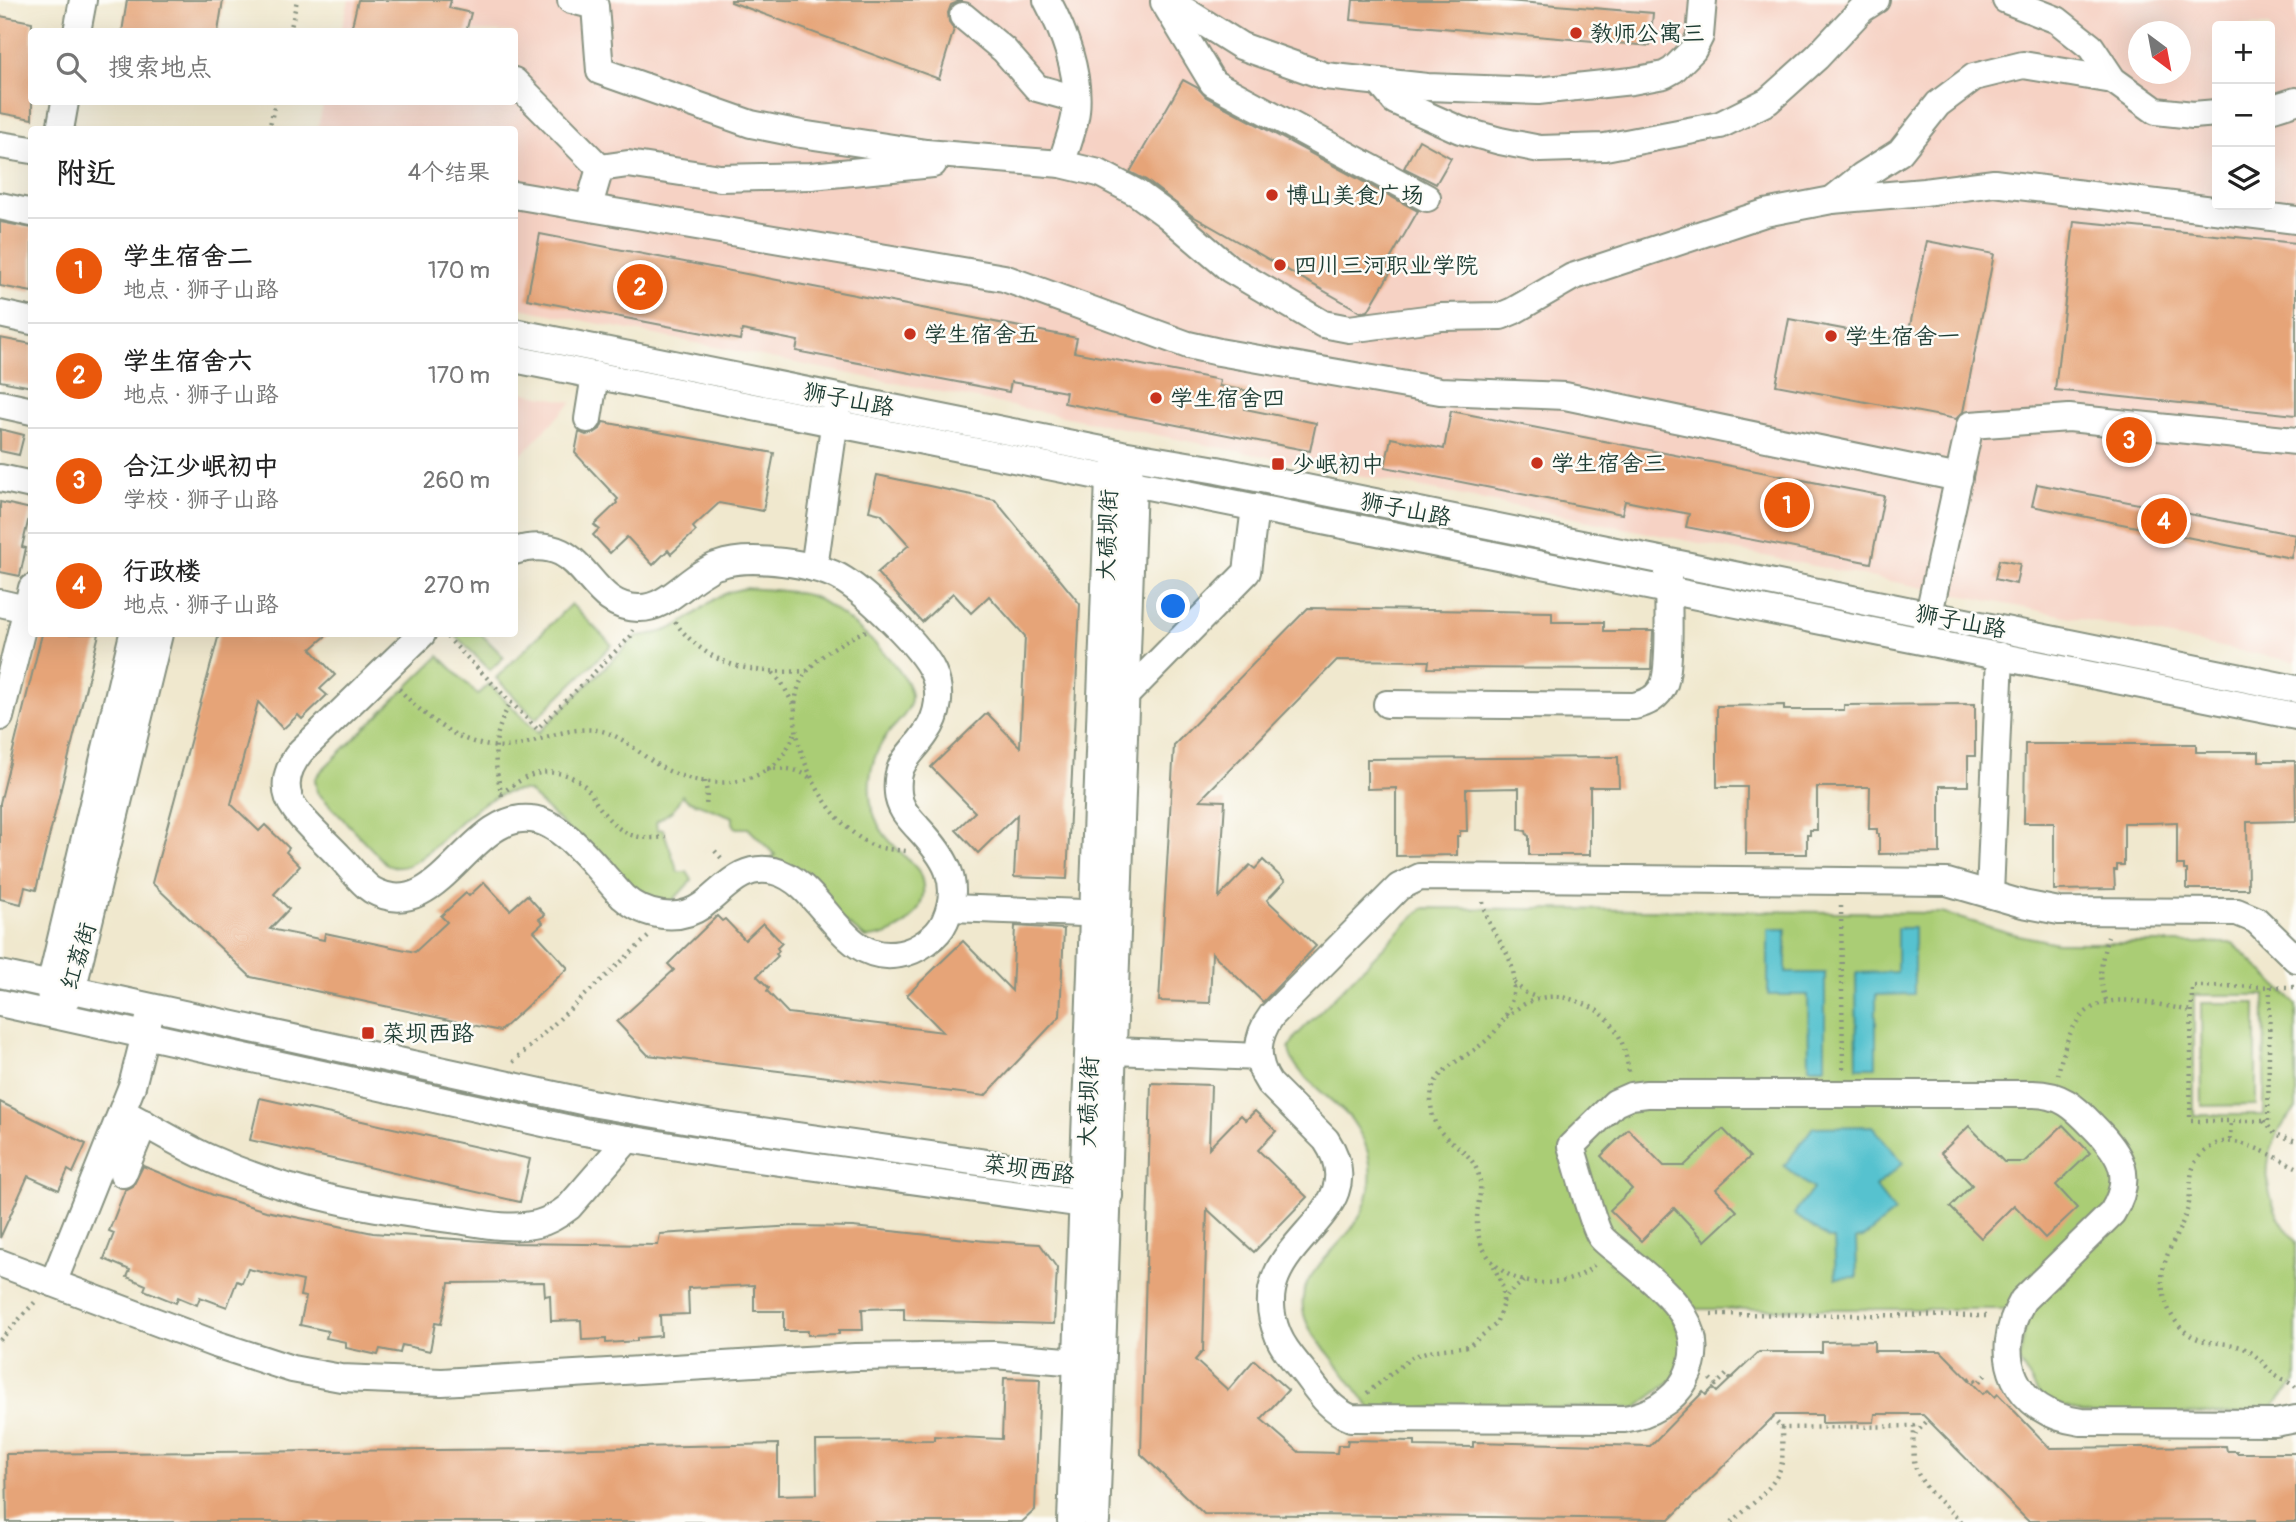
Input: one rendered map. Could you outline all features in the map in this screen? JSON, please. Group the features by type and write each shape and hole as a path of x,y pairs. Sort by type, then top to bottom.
{"street":[{"path":"78,28 83,0"},
{"path":"571,0 595,6 600,71 751,124 913,151 1061,164 1099,173 1137,193 1230,269 1323,324 1349,329 1441,317 1501,316 1572,276 1765,213 1832,200 1994,183 2296,220"},
{"path":"1047,0 1059,22 1076,78 1076,112 1061,164"},
{"path":"1166,0 1241,46 1325,76 1427,88 1538,91 1664,75 1693,50 1700,36 1703,0"},
{"path":"1166,0 1213,83 1427,198"},
{"path":"1379,82 1395,101 1460,130 1540,149 1605,148 1720,125 1768,101 1817,57 1861,9 1876,0"},
{"path":"2006,0 2057,20 2091,47 2113,80 2156,111 2193,115 2212,113"},
{"path":"963,16 1004,50 1038,88 1076,99"},
{"path":"1832,200 1862,176 1900,152 1938,104 1974,77 2023,65 2113,80"},
{"path":"518,84 600,168"},
{"path":"2275,107 2296,101"},
{"path":"61,126 64,105"},
{"path":"0,145 28,149"},
{"path":"600,168 628,164 720,178 798,177 990,158"},
{"path":"589,206 600,168"},
{"path":"518,196 1004,278 1188,345 1219,352 1440,391 1565,396 1959,478"},
{"path":"0,206 28,212"},
{"path":"0,314 28,320"},
{"name":"狮子山路","path":"518,333 1122,454 1217,470 2296,689"},
{"name":"狮子山路","path":"518,360 2296,716"},
{"path":"588,419 595,375"},
{"path":"814,568 838,397"},
{"path":"0,404 28,410"},
{"path":"1924,641 1970,425 2069,418 2296,441"},
{"name":"大碛坝街","path":"1096,1522 1114,1051 1106,913 1122,454"},
{"path":"0,478 28,484"},
{"name":"大碛坝街","path":"1071,1522 1085,1177 1126,695 1121,481"},
{"path":"1126,695 1247,572 1255,506"},
{"path":"419,637 294,760 288,771 286,784 293,806 370,888 380,893 403,897 414,895 435,883 495,827 507,821 533,819 554,827 632,905 654,914 672,915 692,911 704,905 735,877 759,870 771,871 796,881 850,940 861,948 885,955 898,955 923,944 943,926 950,908 952,881 942,855 904,813 898,796 898,775 903,760 926,733 937,710 939,691 933,671 912,643 843,579 814,568 746,560 719,564 664,601 638,608 615,602 575,562 559,551 540,546 518,550"},
{"path":"1387,704 1644,704 1653,699 1664,682 1668,562"},
{"path":"0,603 28,599"},
{"path":"0,717 28,603"},
{"name":"红荔街","path":"61,988 132,637"},
{"name":"红荔街","path":"52,1016 158,637"},
{"path":"1990,894 2000,656"},
{"path":"2296,959 2256,920 2245,914 2229,911 2059,911 2023,904 1947,882 1420,877 1399,887 1272,1015 1261,1033 1259,1057 1263,1074 1269,1083 1326,1140 1337,1161 1339,1172 1335,1196 1280,1266 1274,1280 1271,1309 1278,1337 1286,1349 1329,1404 1342,1414 1361,1419 1624,1419 1639,1417 1672,1396 1689,1372 1693,1344 1691,1331 1684,1314 1670,1297 1600,1236 1572,1146 1615,1103 1631,1096 2043,1094 2054,1096 2073,1106 2112,1145 2122,1164 2123,1189 2112,1213 2024,1300 2014,1316 2008,1347 2010,1363 2015,1379 2024,1393 2035,1405 2065,1420 2081,1422 2274,1423 2296,1419"},
{"path":"950,908 1106,913"},
{"name":"菜坝西路","path":"0,974 591,1103 719,1125 1085,1177 1109,1195"},
{"name":"菜坝西路","path":"0,1003 584,1132 715,1153 1084,1204 1109,1195"},
{"path":"123,1174 133,1117 132,1086 152,1008"},
{"path":"1114,1051 1259,1057"},
{"path":"133,1117 210,1159 266,1181 341,1201 419,1216 501,1226 537,1224 559,1215 628,1139"},
{"path":"53,1283 133,1117"},
{"path":"0,1263 240,1352 292,1369 353,1379 442,1382 855,1357 994,1355 1078,1362"}],"path":[{"path":"291,28 297,0"},
{"path":"270,126 274,105"},
{"path":"664,601 676,624 694,644 721,662 759,672 807,671"},
{"path":"446,637 537,729 631,636 638,608"},
{"path":"892,623 863,632 841,644 807,671 800,684 795,710 796,730 815,782 835,815 850,830 875,846 942,855"},
{"path":"383,671 431,721 465,740 496,746 521,745 557,733 598,730 620,739 660,766 686,777 705,781 732,782 754,776 776,763 787,750 796,730"},
{"path":"773,673 790,695 795,710"},
{"path":"507,821 495,766 499,722 511,702"},
{"path":"766,769 796,770 805,773 815,782"},
{"path":"501,794 518,780 536,772 554,771 584,785 613,825 624,832 647,839 666,837"},
{"path":"705,781 706,807"},
{"path":"1482,877 1485,914 1511,961 1514,983 1511,1002 1495,1032 1482,1045 1449,1065 1437,1078 1431,1097 1432,1114 1438,1129 1447,1141 1464,1152 1475,1166 1481,1184 1477,1219 1480,1241 1503,1288 1503,1303"},
{"path":"1841,880 1843,1094"},
{"path":"2106,1000 2101,986 2101,967 2117,911"},
{"path":"492,1082 672,915"},
{"path":"1514,983 1538,999"},
{"path":"2270,986 2269,1121 2190,1121 2192,986 2270,986 2296,987"},
{"path":"1504,1018 1527,1002 1546,997 1568,998 1594,1006 1611,1023 1622,1040 1631,1096"},
{"path":"2054,1096 2061,1061 2071,1034 2091,1007 2106,1000 2149,1003 2191,1011"},
{"path":"2230,1140 2231,1121"},
{"path":"2264,1121 2275,1134 2296,1141"},
{"path":"2296,1167 2230,1140 2218,1143 2196,1160 2182,1224 2164,1265 2162,1284 2166,1304 2179,1325 2199,1340 2247,1349 2274,1374 2296,1387"},
{"path":"1494,1265 1511,1278 1559,1283 1576,1278 1591,1268 1611,1246"},
{"path":"1342,1414 1412,1356 1469,1346 1481,1338 1496,1324 1510,1292 1524,1281"},
{"path":"0,1340 53,1283"},
{"path":"1684,1314 2014,1316"},
{"path":"1772,1419 1782,1428 1914,1426 1914,1462 1919,1476 1962,1522"},
{"path":"1914,1434 1928,1420"},
{"path":"1732,1522 1770,1485 1779,1472 1782,1461 1782,1428"}],"shaded area":[{"name":"四川三河职业学院","path":"349,0 2296,0 2296,662 518,308 518,126 318,126 323,105 518,105 518,28 342,28"},
{"path":"518,392 572,402 518,458"}],"green space":[{"path":"747,588 796,592 822,602 870,639 898,669 907,683 911,695 909,706 883,742 870,777 871,802 882,832 918,870 923,883 923,896 919,907 903,926 892,932 866,938 765,863 775,855 748,828 736,828 733,817 687,800 682,795 673,810 656,822 657,830 663,829 678,872 687,872 692,880 666,908 645,904 528,791 505,793 485,802 466,816 433,848 402,867 387,865 317,792 315,779 322,770 439,656 478,695 489,684 538,733 637,636 670,629 722,595"},
{"path":"571,604 612,645 536,719 496,678"},
{"path":"457,637 484,637 504,657 490,670"},
{"path":"1425,908 1942,913 2014,934 2057,943 2233,943 2296,1004 2296,1109 2274,1141 2268,1175 2269,1192 2275,1209 2296,1242 2296,1382 2266,1414 2082,1413 2041,1398 2019,1361 2028,1309 1670,1309 1684,1344 1674,1379 1636,1408 1371,1409 1314,1335 1303,1308 1308,1281 1355,1224 1364,1208 1370,1181 1368,1153 1351,1119 1297,1067 1289,1048 1296,1036","holes":["2194,995 2265,995 2264,1115 2194,1115"]},
{"path":"2201,1003 2256,1003 2256,1105 2202,1106"}],"water":[{"path":"1897,928 1914,928 1914,994 1876,995 1876,1067 1857,1067 1856,973 1897,972"},
{"path":"1768,929 1786,929 1786,973 1825,973 1825,1067 1809,1067 1808,995 1768,995"},
{"path":"1872,1126 1903,1163 1875,1187 1895,1212 1863,1238 1856,1239 1857,1277 1836,1278 1834,1239 1828,1239 1794,1214 1813,1189 1784,1166 1813,1127"}],"building":[{"path":"127,0 223,0 219,28 123,28"},
{"path":"358,0 451,0 449,8 471,13 467,28 352,26"},
{"path":"731,0 962,0 951,5 948,13 949,22 954,29 939,79"},
{"name":"教师公寓三","path":"1353,0 1496,0 1653,13 1650,46 1351,20"},
{"path":"0,16 32,22 32,28 28,28 28,105 32,105 32,119 0,113"},
{"name":"博山美食广场","path":"1183,80 1198,88 1206,97 1418,211 1384,270 1390,273 1368,311 1361,312 1191,215 1146,180 1130,172"},
{"path":"1419,140 1451,158 1436,184 1404,168"},
{"path":"2074,221 2296,243 2296,415 2055,390"},
{"path":"0,222 28,227 28,291 0,286"},
{"path":"540,234 1077,338 1074,352 1220,380 1219,386 1249,391 1245,409 1316,423 1310,451 1064,403 1066,392 1011,382 1009,392 796,351 798,341 742,330 740,340 527,299"},
{"name":"学生宿舍一","path":"1927,241 1994,254 1963,412 1956,419 1776,385 1789,319 1907,341"},
{"path":"0,338 28,343 28,386 0,381"},
{"path":"1451,411 1884,496 1871,563 1686,527 1689,514 1625,501 1622,514 1385,467 1391,438 1444,449"},
{"path":"603,422 774,453 763,511 719,503 693,527 696,531 671,554 668,550 653,565 627,537 610,553 593,535 599,529 594,525 618,499 575,453 579,432 586,435 594,433 600,429"},
{"path":"0,429 24,435 19,455 0,451"},
{"path":"877,475 995,500 1080,604 1067,879 1014,877 1017,815 978,853 956,830 975,812 931,767 987,713 1020,747 1025,636 989,596 971,613 953,593 922,622 877,573 909,545 881,514 869,511"},
{"path":"2037,484 2296,535 2291,558 2032,506"},
{"path":"0,502 28,508 28,522 22,547 26,548 20,576 0,572"},
{"path":"1999,560 2020,564 2016,584 1995,579"},
{"path":"1308,608 1552,612 1552,622 1604,622 1604,631 1653,631 1651,669 1428,668 1429,661 1337,660 1200,800 1225,801 1219,897 1250,865 1255,869 1263,860 1285,881 1267,900 1316,946 1263,1002 1212,953 1210,1003 1159,1001 1174,745"},
{"path":"41,637 98,637 36,890 25,887 21,904 0,899 0,803"},
{"path":"218,637 325,637 311,649 335,675 320,689 327,695 302,719 298,715 283,729 258,702 231,804 259,831 265,825 289,848 286,852 300,866 274,894 289,909 270,929 324,940 325,933 415,952 447,922 441,916 466,893 469,896 484,882 510,910 527,895 545,915 539,919 543,923 534,931 568,968 500,1031 251,977 152,883"},
{"path":"1975,704 1975,756 1968,756 1968,786 1940,786 1940,853 1879,854 1877,829 1869,829 1870,787 1817,787 1817,830 1810,830 1810,835 1807,835 1807,854 1746,854 1747,787 1717,787 1717,706 1784,705 1784,710 1844,710 1844,705"},
{"path":"2025,744 2196,744 2196,752 2259,752 2259,761 2295,761 2296,821 2247,822 2248,889 2187,889 2187,870 2184,870 2184,865 2177,865 2177,822 2124,823 2124,865 2117,865 2117,870 2114,870 2115,889 2054,890 2054,823 2024,823"},
{"path":"1618,757 1619,787 1590,787 1590,855 1529,855 1529,836 1526,831 1519,830 1519,788 1466,789 1467,831 1460,831 1460,836 1457,836 1457,855 1396,856 1396,788 1367,789 1367,759"},
{"path":"717,916 722,921 725,919 745,940 763,923 782,943 777,948 778,956 757,976 788,1013 943,1032 907,995 963,941 1012,991 1015,926 1064,929 1060,1016 985,1096 648,1055 617,1022 674,970 668,964"},
{"path":"1151,1083 1211,1085 1209,1148 1241,1115 1246,1120 1255,1111 1276,1131 1258,1150 1307,1197 1254,1252 1207,1209 1203,1351 1195,1360 1228,1390 1254,1360 1288,1390 1261,1419 1299,1452 1337,1453 1338,1445 1347,1445 1348,1440 1415,1441 1415,1446 1473,1447 1473,1442 1650,1446 1703,1392 1706,1395 1713,1388 1717,1392 1759,1352 1822,1352 1822,1342 1874,1341 1874,1351 1941,1351 1983,1394 1988,1390 1995,1397 1998,1394 2050,1448 2226,1446 2227,1451 2237,1453 2296,1453 2296,1522 2028,1521 1922,1414 1875,1414 1874,1422 1822,1423 1822,1415 1775,1415 1670,1519 1204,1514 1141,1454"},
{"path":"260,1098 530,1159 520,1202 250,1140"},
{"path":"0,1102 86,1144 73,1173 68,1170 59,1190 28,1176 0,1238"},
{"path":"2063,1125 2090,1153 2056,1185 2077,1208 2045,1238 2014,1205 1981,1238 1950,1207 1972,1185 1941,1153 1969,1126 2004,1162 2024,1162"},
{"path":"1628,1129 1664,1166 1684,1166 1723,1129 1750,1157 1716,1189 1737,1211 1705,1241 1674,1208 1641,1241 1610,1210 1632,1189 1601,1156"},
{"path":"143,1166 213,1195 266,1211 373,1233 510,1243 658,1245 660,1234 795,1226 853,1227 1040,1244 1057,1268 1054,1324 904,1320 904,1308 862,1309 863,1330 839,1330 839,1334 808,1335 808,1331 784,1331 784,1311 754,1311 754,1285 688,1288 689,1314 660,1315 661,1336 606,1343 606,1339 582,1340 581,1320 551,1321 550,1295 545,1296 544,1282 449,1283 441,1324 435,1323 430,1351 402,1345 400,1353 380,1349 378,1355 346,1348 346,1342 326,1338 328,1331 300,1325 306,1297 300,1296 303,1281 248,1269 242,1283 237,1281 227,1307 200,1297 197,1305 178,1297 176,1303 144,1290 146,1285 127,1277 130,1270 104,1259 114,1233 109,1231 125,1190 133,1186"},
{"path":"1004,1378 1040,1379 1035,1510 1022,1522 7,1522 6,1454 778,1444 778,1495 817,1494 816,1441 934,1440 934,1436 1002,1439"}],"place":[{"name":"教师公寓三","path":"1576,33"},
{"name":"博山美食广场","path":"1272,195"},
{"name":"四川三河职业学院","path":"1280,265"},
{"name":"学生宿舍六","path":"640,287"},
{"name":"学生宿舍五","path":"910,334"},
{"name":"学生宿舍一","path":"1831,336"},
{"name":"学生宿舍四","path":"1156,398"},
{"name":"合江少岷初中","path":"2129,440"},
{"name":"学生宿舍三","path":"1537,463"},
{"name":"少岷初中","path":"1278,464"},
{"name":"学生宿舍二","path":"1787,505"},
{"name":"行政楼","path":"2164,521"},
{"name":"菜坝西路","path":"368,1033"}]}
